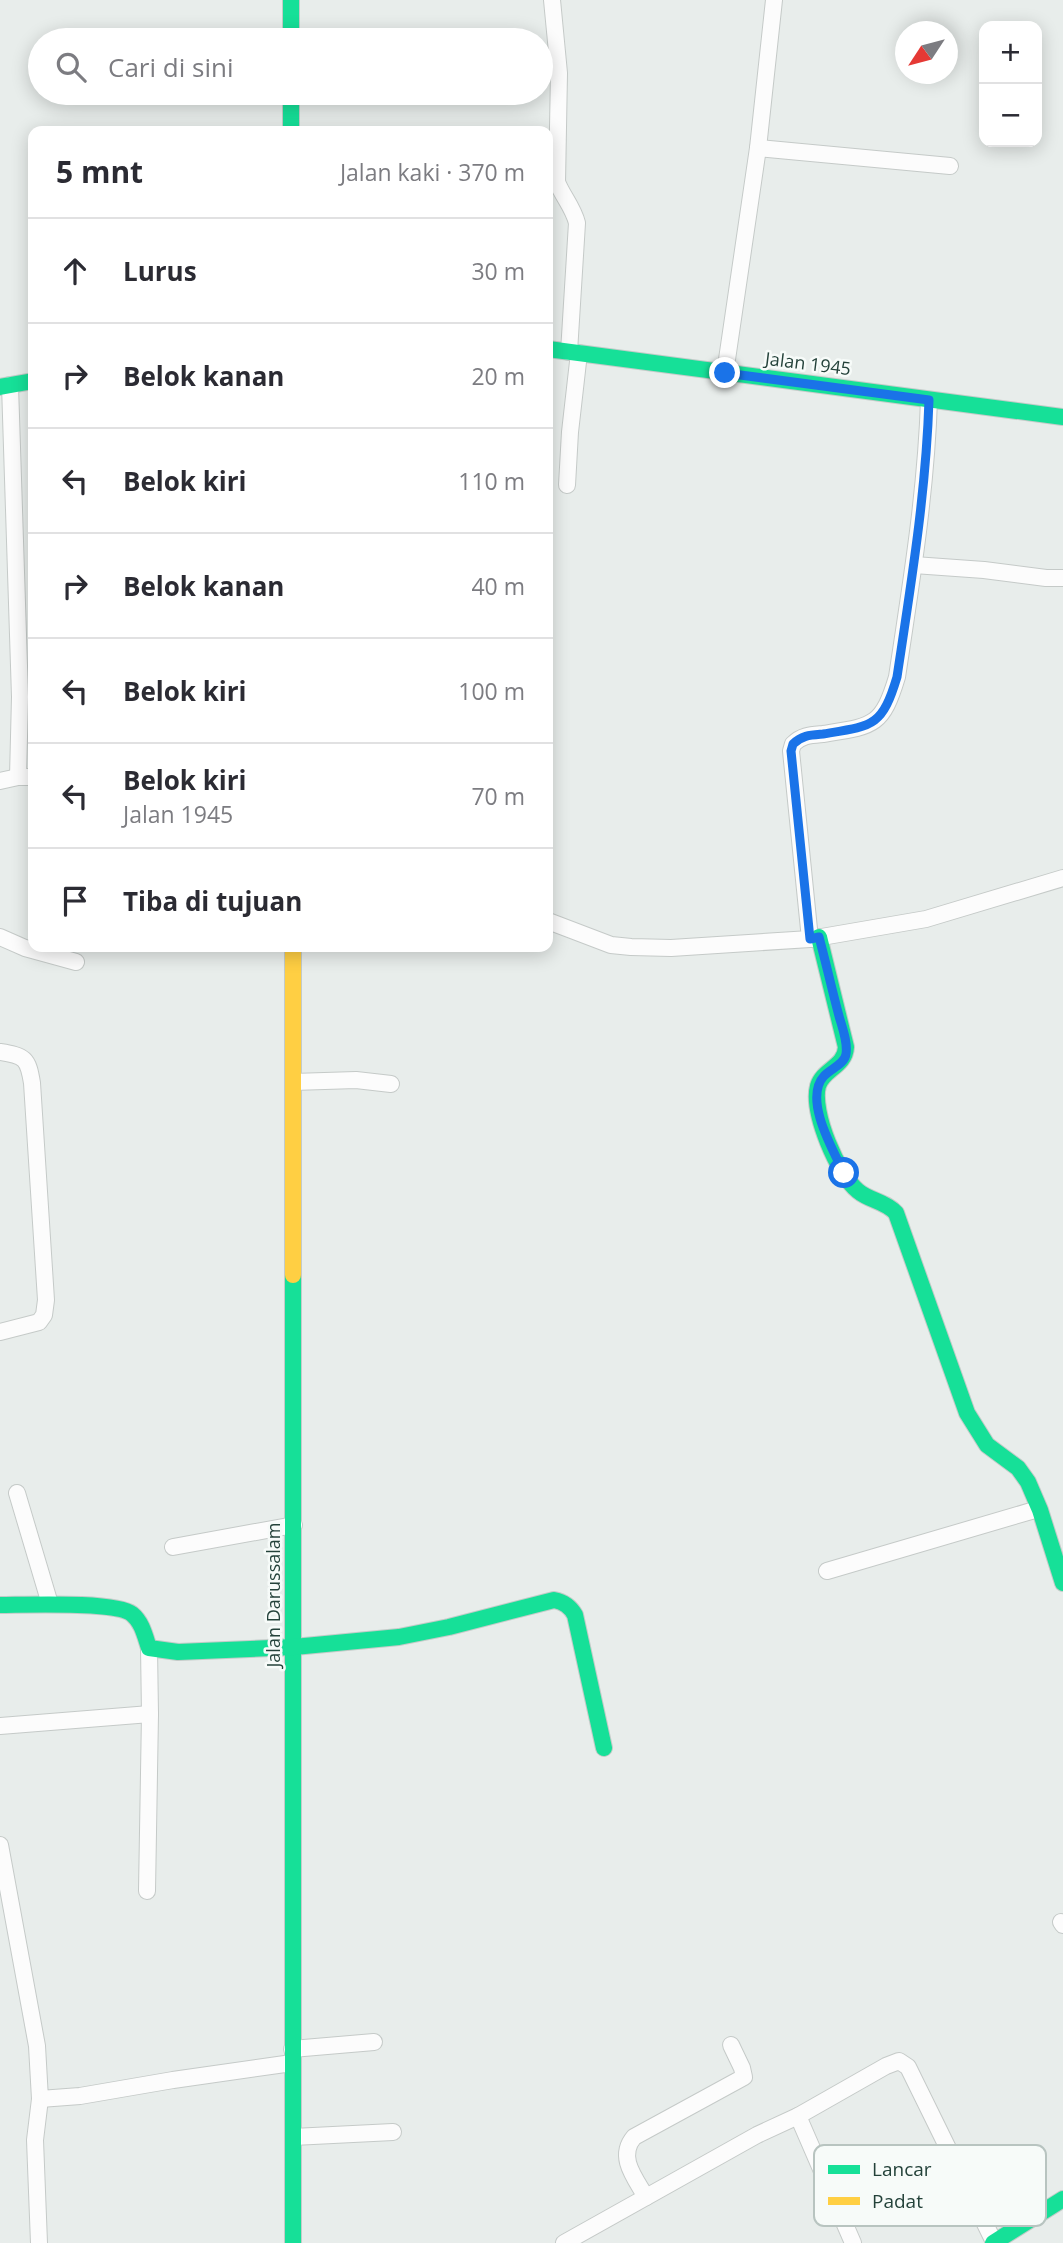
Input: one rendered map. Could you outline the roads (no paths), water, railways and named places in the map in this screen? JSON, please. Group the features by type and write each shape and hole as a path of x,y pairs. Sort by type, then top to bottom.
{"street":[{"path":"291,0 291,28"},
{"path":"552,0 559,73 558,182 562,194 573,208 576,223 574,353 567,485"},
{"path":"725,373 758,148 774,0"},
{"path":"291,105 291,126"},
{"path":"758,148 950,166"},
{"name":"Jalan 1945","path":"553,350 1063,417"},
{"path":"0,781 26,777 5,386 28,381"},
{"path":"929,400 927,461 914,565 897,677 884,713 867,726 806,736 793,744 791,751 815,938 844,1036 846,1053 841,1063 819,1082 816,1092 817,1105 828,1139 853,1186 861,1193 888,1203 896,1213 967,1413 989,1448 1019,1468 1034,1496 1063,1583"},
{"path":"914,565 1063,578"},
{"path":"553,922 611,945 631,947 682,947 815,938 926,919 1063,878"},
{"path":"0,937 28,949"},
{"path":"40,952 76,962"},
{"name":"Jalan Darussalam","path":"293,952 293,2243"},
{"path":"0,1052 20,1056 29,1064 46,1300 44,1315 38,1322 0,1332"},
{"path":"293,1082 356,1080 391,1084"},
{"path":"17,1493 50,1604"},
{"path":"827,1571 1038,1508"},
{"path":"173,1547 294,1525"},
{"path":"149,1648 178,1652 294,1647 399,1637 554,1601 562,1602 569,1605 575,1615 604,1748"},
{"path":"0,1605 50,1604 117,1609 134,1613 141,1625 149,1648 148,1891"},
{"path":"0,1726 150,1714"},
{"path":"0,1845 37,2046 40,2099 35,2140 39,2243"},
{"path":"40,2099 80,2096 374,2042"},
{"path":"646,2197 626,2162 629,2144 634,2137 744,2077 731,2045"},
{"path":"564,2243 899,2061 908,2067 946,2145"},
{"path":"798,2116 814,2153"},
{"path":"293,2137 393,2132"},
{"path":"1046,2210 1063,2199"},
{"path":"846,2226 853,2243"},
{"path":"985,2226 993,2243 1020,2226"}]}
